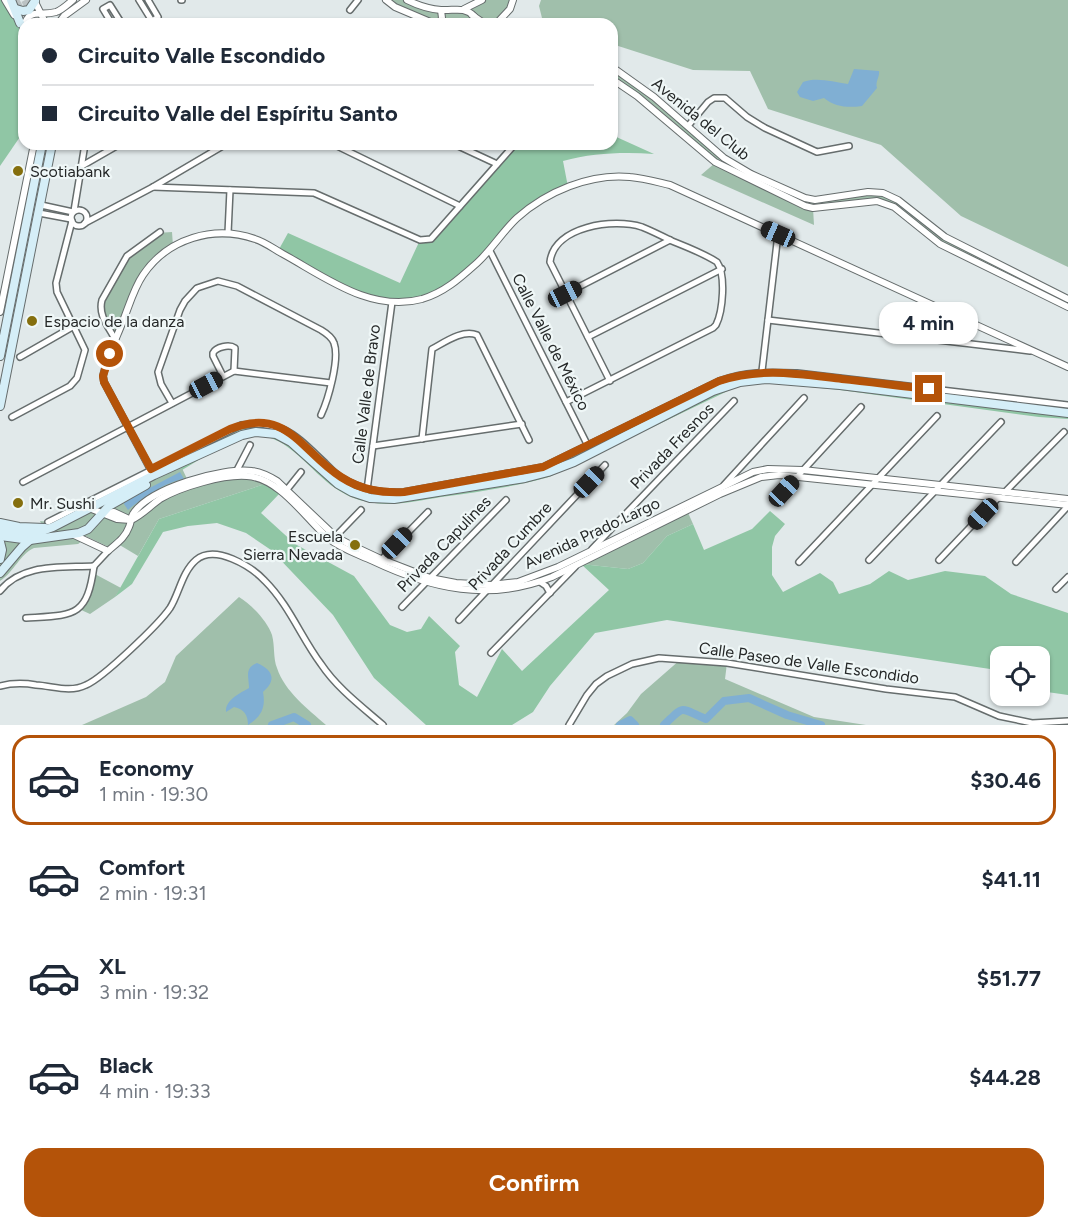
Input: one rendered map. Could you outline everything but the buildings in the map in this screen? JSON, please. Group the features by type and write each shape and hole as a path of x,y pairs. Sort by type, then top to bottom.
{"main road":[{"path":"11,0 19,18"},
{"path":"16,9 29,10 34,1"},
{"path":"0,356 39,150"},
{"path":"0,406 51,150"},
{"path":"0,536 30,540 77,534 88,529 117,501 180,464 242,435 256,432 276,434 291,442 345,488 370,498 394,499 525,478 548,472 573,462 713,391 740,382 767,379 840,385 1068,413"},
{"path":"0,530 34,534 50,524 89,508 153,473 180,464"},
{"path":"0,523 19,527 50,524"},
{"path":"0,573 30,540"},
{"path":"0,542 2,550 0,559"}],"street":[{"path":"5,0 18,21"},
{"path":"26,18 31,14 59,10 73,0"},
{"path":"62,18 87,0"},
{"path":"102,0 107,7"},
{"path":"139,0 150,18"},
{"path":"148,0 156,18"},
{"path":"350,9 358,0"},
{"path":"386,0 395,7 422,18"},
{"path":"407,0 441,10 465,9 482,0"},
{"path":"504,16 513,0"},
{"path":"34,1 43,18"},
{"path":"107,7 110,5 118,18"},
{"path":"107,7 104,9 109,18"},
{"path":"465,9 477,18"},
{"path":"441,10 442,18"},
{"name":"Avenida del Club","path":"618,71 688,126 724,158 813,208 877,201 894,207 940,244 1068,306"},
{"name":"Avenida del Club","path":"618,83 637,96 715,162 796,198 815,200 868,192 883,193 898,200 945,237 1068,298"},
{"path":"688,126 708,102 714,98 725,98 747,117 765,128 817,153 849,146"},
{"path":"0,312 39,150"},
{"path":"83,224 76,225 75,215 84,150"},
{"path":"80,167 110,150"},
{"path":"68,233 216,150"},
{"path":"345,150 460,206"},
{"path":"467,150 497,164"},
{"path":"153,187 314,193 420,240 425,240 431,239 510,150"},
{"path":"153,473 104,382 103,376 142,276 173,246 187,239 210,233 228,233 256,239 358,295 392,302 414,301 444,291 490,251 517,219 540,203 568,186 595,179 628,177 670,185 1068,367"},
{"path":"228,233 230,190"},
{"path":"40,209 97,217"},
{"path":"75,215 83,224"},
{"path":"12,417 74,383 85,350 57,292 56,283 68,233 75,215"},
{"path":"566,402 610,381 716,325 723,279 722,269 717,262 641,227 620,224 578,230 558,243 551,254 550,262 610,381"},
{"path":"116,339 102,315 102,300 128,256 160,232"},
{"path":"762,371 778,234"},
{"path":"565,294 670,240"},
{"name":"Calle Valle de México","path":"490,251 588,446"},
{"path":"588,337 722,269"},
{"path":"172,403 161,384 158,372 172,331 180,310 191,293 197,288 218,282 237,286 332,338 336,350 331,383 321,415"},
{"name":"Calle Valle de Bravo","path":"368,489 392,302"},
{"path":"768,320 1032,352"},
{"path":"20,357 74,326"},
{"path":"422,439 432,349 471,332 477,335 530,440"},
{"path":"992,347 996,334"},
{"path":"223,376 213,356 216,349 229,346 235,348 234,371"},
{"path":"23,482 234,371 331,383"},
{"path":"50,524 153,473 241,424 274,425 288,431 340,477 383,493 404,492 543,467 719,381 762,371 797,373 1068,405"},
{"path":"720,494 723,485 804,398"},
{"name":"Privada Fresnos","path":"490,653 734,401"},
{"path":"784,491 861,407"},
{"path":"799,562 937,416"},
{"path":"869,560 1001,422"},
{"path":"373,446 522,424"},
{"path":"1004,493 1064,432"},
{"path":"237,470 250,445"},
{"name":"Privada Cumbre","path":"459,620 605,465"},
{"name":"Avenida Prado Largo","path":"488,588 532,578 587,554 723,485 753,472 768,469 803,470 1068,499"},
{"name":"Avenida Prado Largo","path":"227,476 237,470 267,475 334,539 380,561 453,589 504,590 540,582 720,494 760,477 779,475 1068,505"},
{"path":"285,492 301,472"},
{"name":"Avenida Prado Largo","path":"94,566 125,537 131,520 183,487 227,476 248,476 261,479 285,492"},
{"path":"939,561 998,498"},
{"name":"Privada Capulines","path":"402,607 506,500"},
{"path":"1016,562 1068,505"},
{"path":"89,508 102,513 114,512 131,520"},
{"path":"334,539 361,510"},
{"path":"380,561 428,512"},
{"path":"611,530 618,537"},
{"path":"77,534 110,549"},
{"path":"0,686 21,683 74,689 86,685 99,677 159,622 169,609 196,560 207,554 220,555 250,568 264,580 290,612 327,673 383,725"},
{"path":"0,591 7,582 23,572 94,566 91,590 79,609 65,616 26,618"},
{"path":"1056,590 1068,577"},
{"path":"540,582 550,593"},
{"name":"Calle Paseo de Valle Escondido","path":"569,725 596,684 632,664 659,658 727,663 886,689 955,696 999,716 1032,723 1068,721"}],"green space":[{"path":"0,0 5,0 18,21 18,140 0,166"},
{"path":"386,0 407,0 428,8 469,8 482,0 513,0 505,18 426,18"},
{"path":"541,0 1068,0 1068,267 961,216 881,145 768,109 750,71 693,70 618,46 618,18 542,18 539,6"},
{"path":"618,72 724,158 805,198 868,192 898,200 945,237 1068,299 1068,307 940,244 894,207 877,201 813,208 814,225 701,175 715,163 618,84"},
{"path":"618,138 654,154 608,154 563,161 568,187 517,219 490,251 433,296 392,302 358,295 278,251 288,233 400,283 420,240 431,239 510,150 618,150"},
{"path":"172,232 173,246 142,276 115,339 102,315 102,300 123,261 157,233"},
{"path":"762,371 1068,405 1068,413 751,378 548,472 394,499 352,492 291,442 256,432 180,464 188,481 149,500 131,520 176,491 237,476 268,483 159,519 138,556 118,544 111,548 79,533 85,539 78,544 34,548 29,551 0,581 0,522 43,527 40,521 48,522 230,429 257,423 288,431 340,477 383,493 543,467 719,381"},
{"path":"751,378 1068,413 1068,419 768,383 736,387 549,477 414,502 377,503 351,497 325,480 293,451 270,438 257,436 243,438 219,448 182,470 180,464 242,435 276,434 352,492 394,499 548,472 736,382"},
{"path":"268,483 280,493 261,513 295,544 354,576 390,625 407,632 421,629 429,616 460,646 455,652 459,685 477,697 502,649 522,671 609,590 581,564 628,569 643,563 667,536 693,524 704,550 752,529 770,511 785,524 775,536 772,547 772,575 783,592 820,573 833,582 839,594 870,584 889,571 908,580 945,571 985,576 1011,594 1068,613 1068,695 1050,692 1050,646 990,646 990,669 667,620 595,633 550,686 533,712 512,725 426,725 374,678 333,615 271,550 246,533 217,523 188,526 163,532 132,584 115,597 159,519"},
{"path":"686,508 693,524 667,536 643,563 628,569 581,564"},
{"path":"93,573 121,588 115,597 90,614 79,609 86,601"},
{"path":"239,597 249,604 270,630 276,664 286,685 298,700 326,725 82,725 146,697 165,682 176,656"},
{"path":"681,659 727,663 725,679 814,717 866,725 614,725 627,713 641,694"}],"water":[{"path":"854,69 879,71 877,88 862,106 842,106 824,98 813,101 800,97 797,92 803,82 814,80 848,84"},
{"path":"180,472 184,479 162,487 128,510 124,504 125,501"},
{"path":"257,663 270,672 271,679 263,692 262,712 248,725 243,711 234,707 226,712 226,708 234,697 249,688 249,670"}],"waterway":[{"path":"664,725 682,710 706,719 724,701 749,698 787,715 821,725"},
{"path":"272,725 294,717 307,725"},
{"path":"620,725 630,720 635,725"}],"tunnel":[{"path":"15,0 26,18"},
{"path":"25,0 35,18"}],"place":[{"name":"Scotiabank","path":"18,171"},
{"name":"Espacio de la danza","path":"32,321"},
{"name":"Mr. Sushi","path":"18,503"},
{"name":"Escuela Sierra Nevada","path":"355,545"}],"route":[{"path":"110,354 103,376 104,382 151,469 241,424 257,423 274,425 288,431 340,477 355,485 383,493 404,492 543,467 719,381 737,375 762,371 797,373 929,389"}]}
